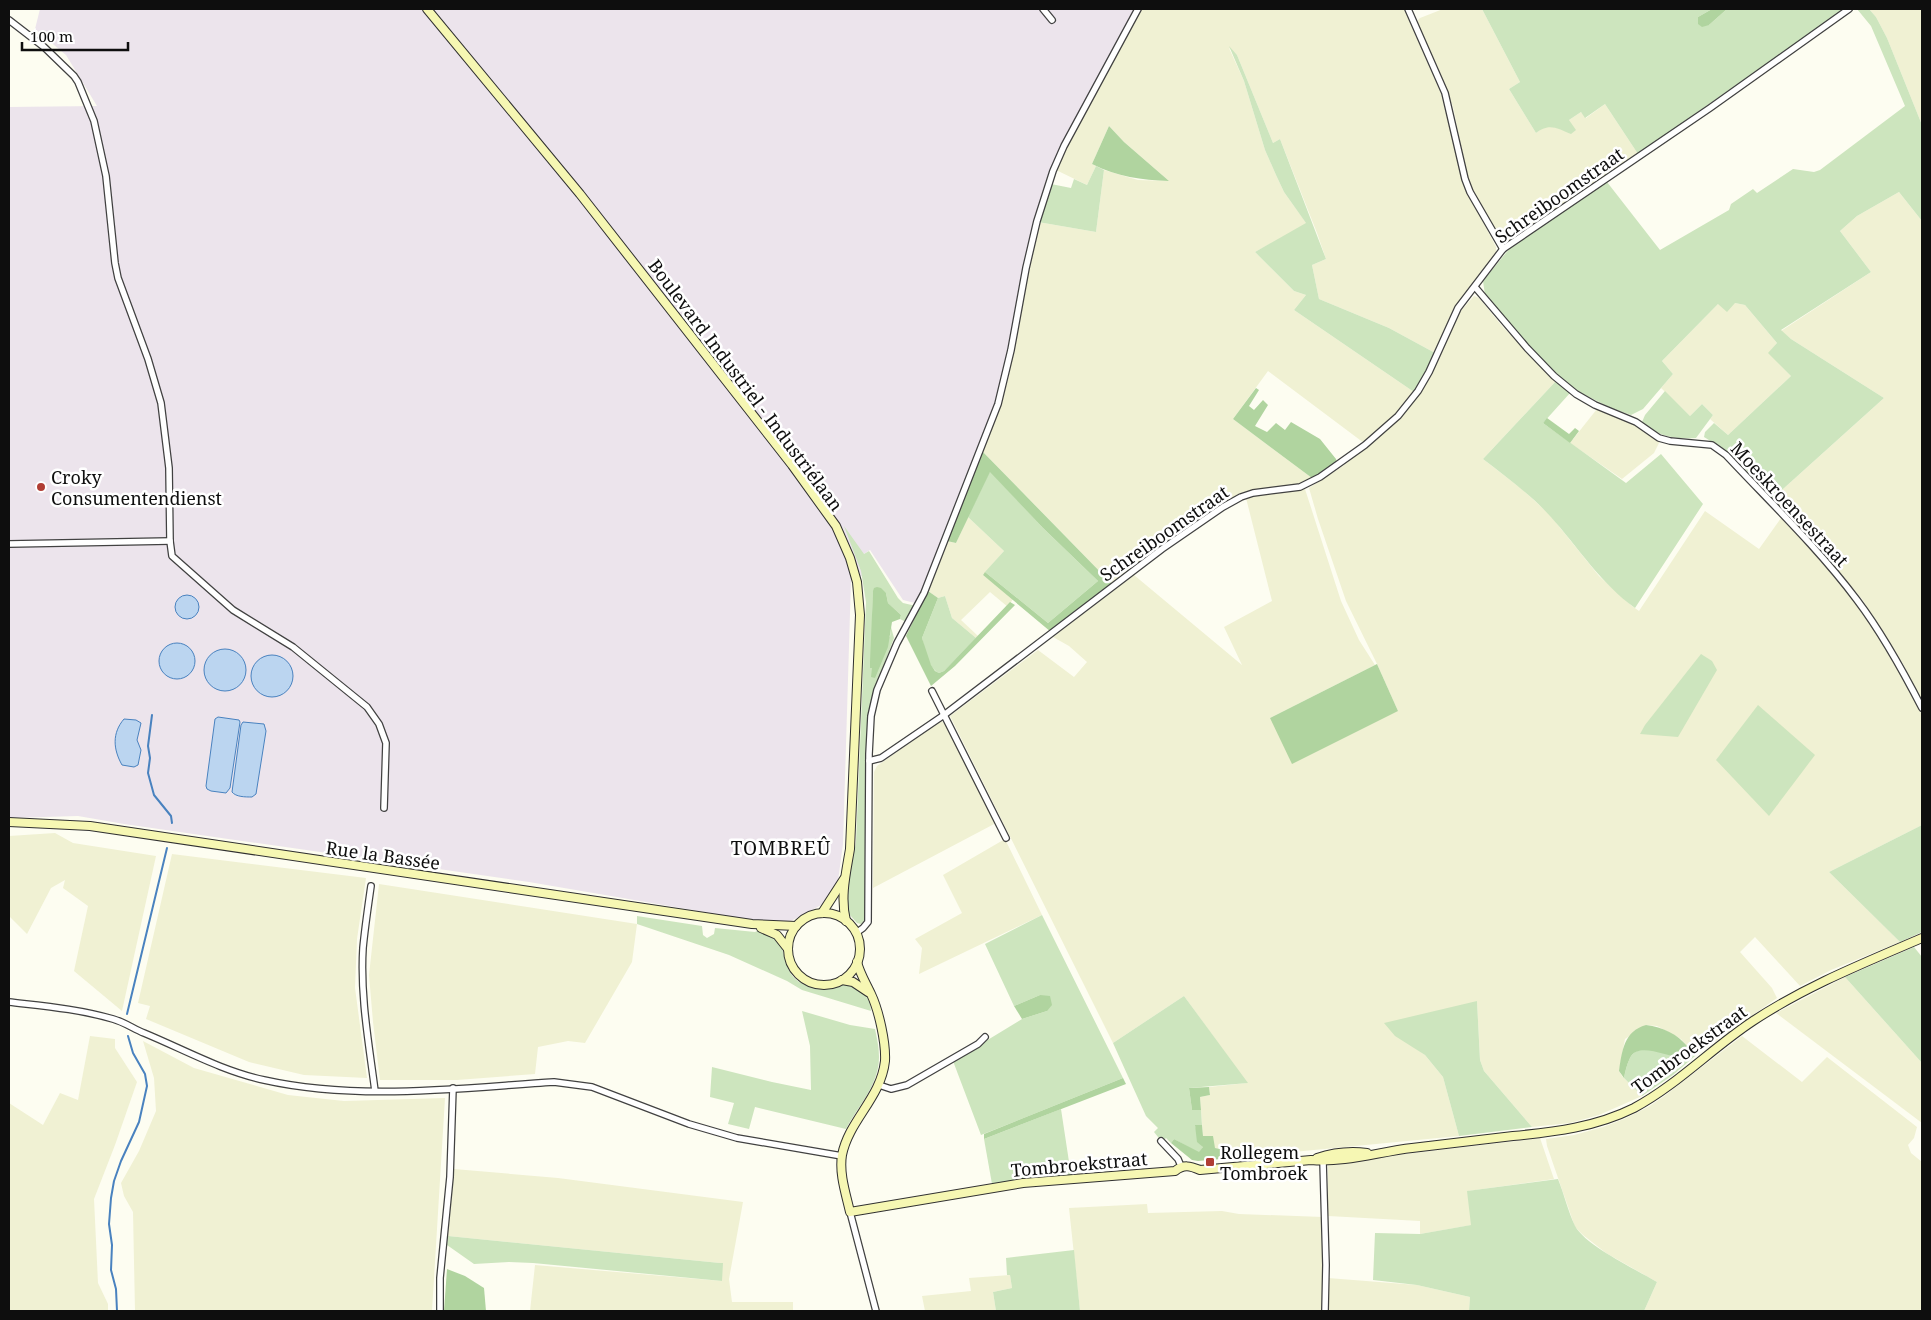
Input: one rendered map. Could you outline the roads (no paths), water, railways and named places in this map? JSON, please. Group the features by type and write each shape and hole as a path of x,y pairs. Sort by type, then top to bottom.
{"main road":[{"name":"Boulevard Industriel - Industriélaan","path":"426,9 580,194 792,465 836,526 850,558 857,582 860,615 850,849 843,903 846,921"},
{"name":"Rue la Bassée","path":"9,822 90,826 752,924 796,926"},
{"name":"Boulevard Industriel - Industriélaan","path":"822,913 845,878"},
{"path":"822,913 832,914 846,921 856,933 859,946 857,962 851,972 842,980 826,985 814,984 805,980 792,966 788,949 791,935 796,926 806,918 822,913"},
{"name":"Rue la Bassée","path":"752,924 777,935 788,949"},
{"name":"Tombroekstraat","path":"850,1212 1023,1183 1175,1171 1181,1166 1190,1166 1200,1170 1311,1160 1323,1161 1409,1148 1554,1132 1585,1126 1634,1108 1656,1095 1731,1036 1788,1000 1830,978 1922,938"},
{"path":"850,1212 841,1170 842,1156 850,1134 879,1085 885,1054 882,1032 872,995 861,975 857,962"},
{"path":"842,980 860,986 872,995"},
{"name":"Tombroekstraat","path":"1311,1160 1329,1154 1356,1152 1372,1154"}],"street":[{"path":"1043,9 1052,20"},
{"path":"856,933 868,922 869,762 871,716 877,690 897,643 924,593 998,404 1011,350 1028,259 1049,180 1064,146 1138,9"},
{"path":"1408,9 1445,93 1465,179 1470,192 1503,249"},
{"name":"Schreiboomstraat","path":"869,762 881,758 944,715 1162,549 1224,507 1241,497 1253,493 1300,487 1320,477 1365,445 1398,416 1418,391 1429,372 1458,308 1503,249 1702,114 1849,9"},
{"path":"9,20 44,47 74,76 94,121 106,176 118,278 158,388 162,410 169,477 172,556 233,610 299,652 367,707 374,715 386,743 384,808"},
{"name":"Moeskroensestraat","path":"1474,287 1526,348 1554,376 1576,394 1595,405 1636,422 1659,438 1670,441 1712,445 1726,455 1827,563 1858,600 1882,635 1922,708"},
{"path":"9,544 170,541"},
{"path":"932,691 1006,838"},
{"path":"371,886 363,948 363,972 364,1004 376,1091"},
{"path":"9,1002 70,1010 114,1019 226,1068 262,1079 302,1087 344,1091 376,1091 554,1082 592,1087 689,1124 728,1135 842,1156"},
{"path":"879,1085 891,1089 907,1085 978,1044 985,1037"},
{"path":"440,1311 440,1278 450,1177 453,1088"},
{"path":"1161,1141 1178,1159 1181,1166"},
{"path":"1323,1161 1326,1265 1325,1311"},
{"path":"850,1212 876,1311"}],"water":[{"path":"187,595 195,599 199,607 195,615 187,619 179,615 175,607 179,599"},
{"path":"177,643 184,644 190,648 194,654 194,668 190,674 184,678 177,679 170,678 164,674 160,668 159,661 160,654 164,648 170,644"},
{"path":"225,649 240,655 246,670 240,685 225,691 210,685 204,670 210,655"},
{"path":"272,655 287,661 293,676 287,691 272,697 257,691 251,676 257,661"},
{"path":"218,717 239,720 240,722 230,788 226,793 211,791 206,786 215,719"},
{"path":"124,719 136,720 141,723 137,740 141,750 138,765 134,767 122,765 117,753 115,741 117,730"},
{"path":"243,722 264,724 266,731 256,794 252,797 238,796 232,792 241,725"}],"waterway":[{"path":"152,715 148,746 150,758 148,773 154,795 171,816 172,823"},
{"path":"127,1014 167,848"},
{"path":"117,1311 116,1289 111,1270 112,1245 109,1224 111,1198 114,1181 121,1161 139,1122 147,1086 145,1074 133,1053 128,1036"}],"place":[{"name":"Croky Consumentendienst","path":"41,487"},
{"name":"Rollegem Tombroek","path":"1210,1162"}],"district":[{"name":"TOMBREÛ","path":"781,848"}]}
